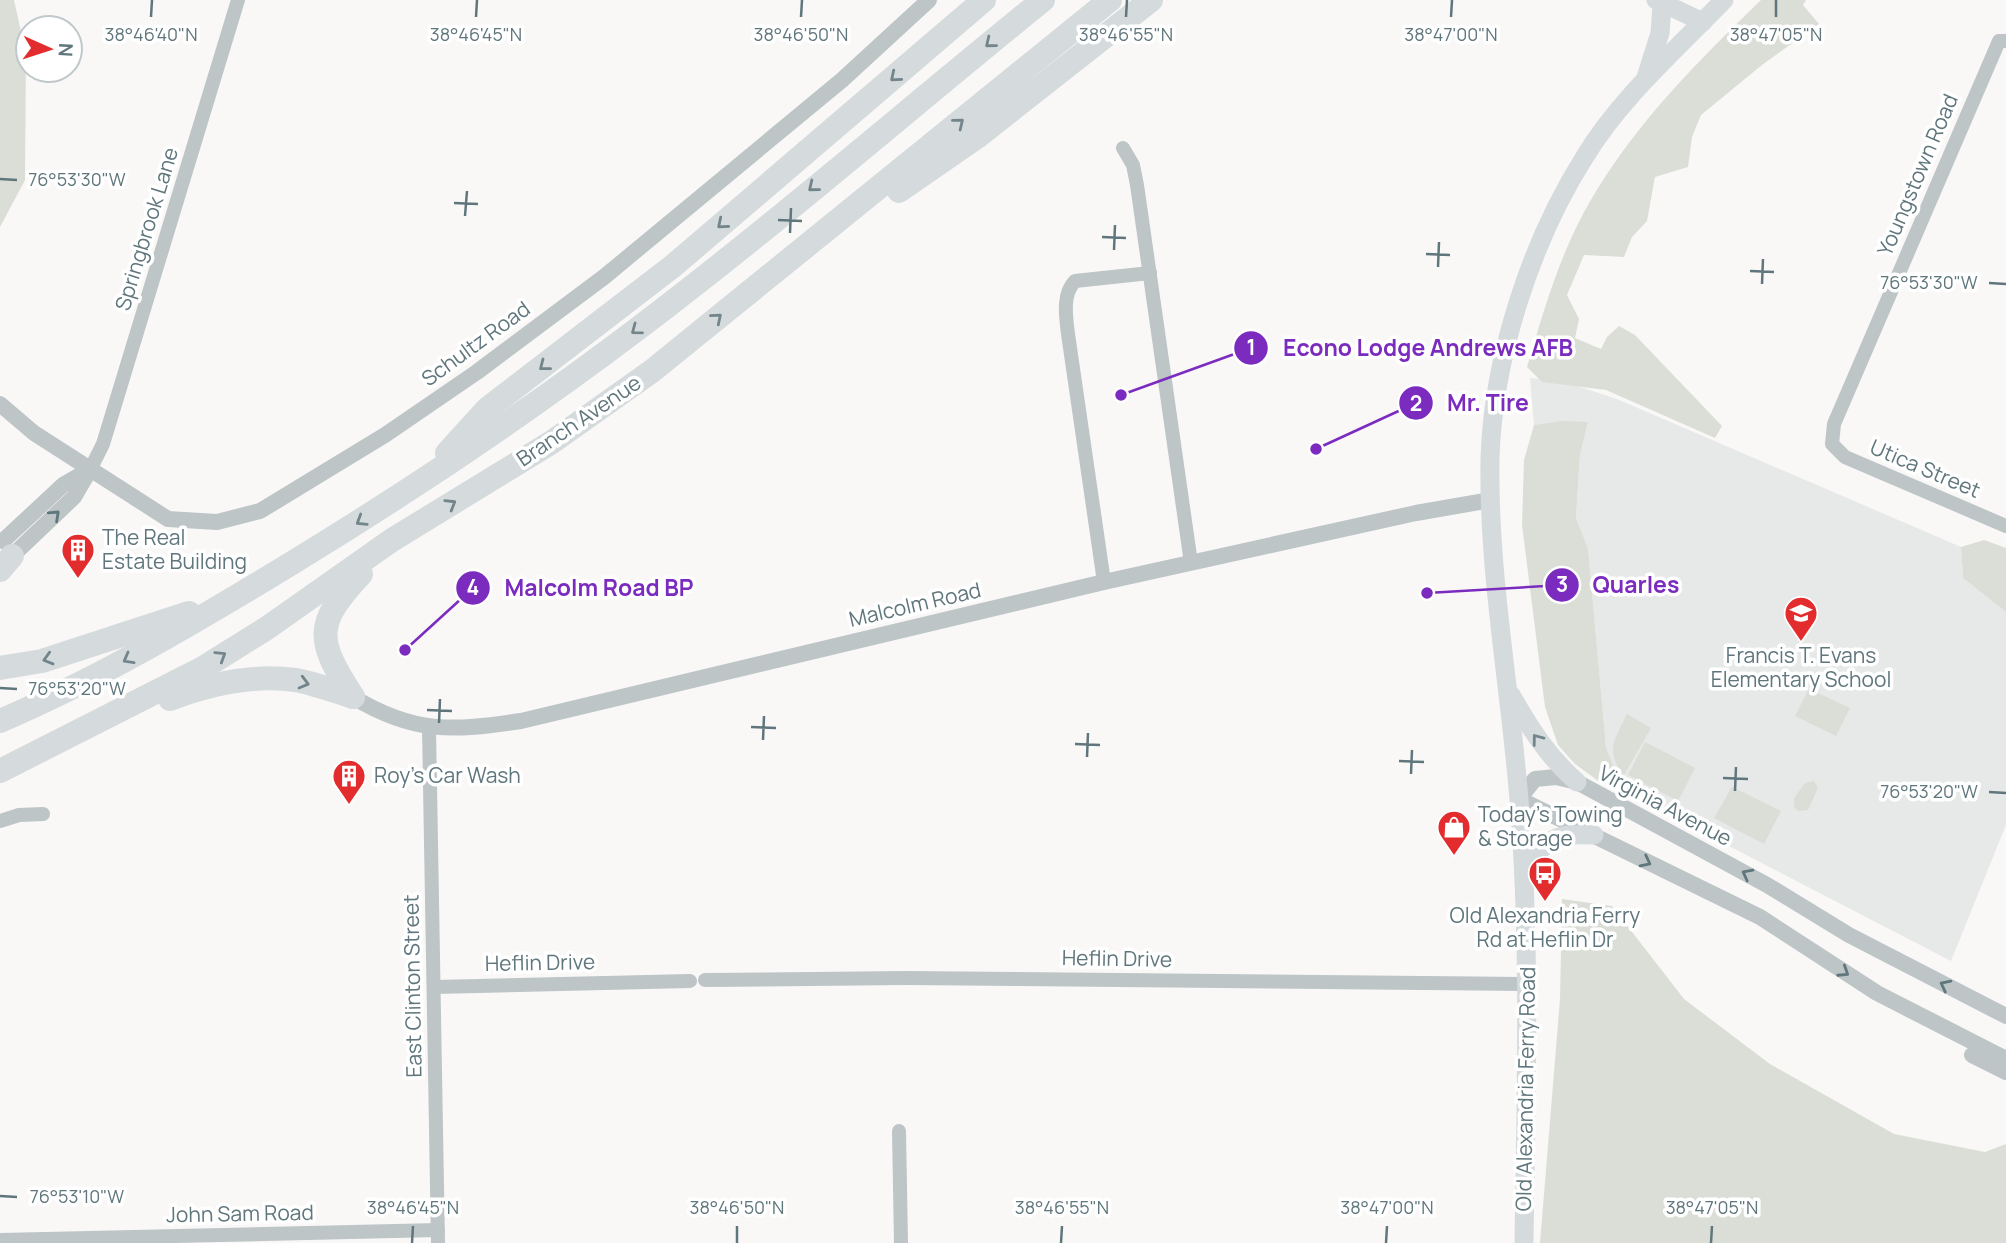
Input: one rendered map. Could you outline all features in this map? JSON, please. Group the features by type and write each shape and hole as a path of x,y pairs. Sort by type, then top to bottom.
{"highway":[{"path":"419,485 488,409 673,266 984,0"},
{"name":"Branch Avenue","path":"0,722 117,665 230,601 419,485 645,323 1042,0"},
{"name":"Branch Avenue","path":"0,771 202,668 267,628 393,540 552,442 652,372 1110,0"},
{"path":"772,272 863,217 977,136 1150,0"},
{"path":"353,697 323,643 328,616 345,591 393,540"},
{"path":"0,668 42,661 230,601"},
{"path":"52,744 202,687 255,678 296,680 353,697"}],"main road":[{"path":"1689,0 1703,22"},
{"name":"Old Alexandria Ferry Road","path":"1524,1243 1529,984 1519,799 1490,500 1492,427 1497,394 1508,338 1528,277 1584,157 1644,82 1724,0"},
{"path":"1644,82 1660,33 1659,2 1703,22"},
{"path":"1507,687 1528,726 1550,757 1577,782"},
{"path":"1524,869 1545,845 1558,836 1572,833 1594,835"}],"street":[{"name":"Springbrook Lane","path":"91,468 103,444 239,0"},
{"name":"Schultz Road","path":"0,404 34,433 169,519 217,522 260,511 385,435 477,372 604,277 842,80 929,0"},
{"name":"Youngstown Road","path":"1832,444 1834,424 2003,41"},
{"path":"1124,148 1133,165 1137,185 1191,563"},
{"path":"1104,582 1068,334 1067,298 1069,287 1075,281 1150,273"},
{"name":"Utica Street","path":"1832,444 1836,450 1861,465 2006,526"},
{"path":"4,552 63,485 91,468"},
{"name":"Malcolm Road","path":"353,697 391,717 429,728 477,727 520,720 1104,582 1416,513 1490,500"},
{"name":"East Clinton Street","path":"429,728 438,1237"},
{"name":"Virginia Avenue","path":"1519,799 1535,779 1556,777 1577,782 1767,885 1849,935 2006,1016"},
{"path":"1519,799 1760,917 1877,993 2006,1059"},
{"path":"0,821 19,815 43,814"},
{"name":"Heflin Drive","path":"434,987 906,978 1529,984"},
{"path":"1917,1014 1967,1031 2006,1050"},
{"path":"1917,1014 1950,1044 2006,1072"},
{"path":"899,1130 901,1243"},
{"name":"John Sam Road","path":"0,1240 438,1237"}],"shaded area":[{"path":"0,0 14,0 17,14 14,14 14,84 26,84 25,180 0,227"},
{"path":"1761,0 1806,0 1803,5 1819,24 1762,65 1701,115 1692,137 1688,167 1655,177 1647,221 1632,237 1624,257 1584,255 1567,295 1579,319 1575,338 1601,349 1607,337 1619,326 1635,335 1722,426 1715,438 1606,390 1542,382 1527,367 1562,259 1592,198 1629,144 1670,93"},
{"name":"Francis T. Evans Elementary School","path":"1530,378 1562,381 1617,399 1961,547 1963,578 2006,612 2006,825 1951,961 1617,788 1619,781 1606,747 1588,548 1576,518 1580,455 1588,422 1534,425"},
{"path":"1563,421 1588,422 1580,455 1576,518 1588,548 1606,747 1619,781 1617,788 1601,783 1575,764 1558,745 1545,707 1522,525 1524,460 1534,425"},
{"path":"1984,540 2006,548 2006,612 1963,578 1961,547"},
{"path":"1809,689 1850,708 1836,736 1795,716"},
{"path":"1627,714 1651,728 1624,775 1614,759 1613,745"},
{"path":"1645,742 1695,768 1678,801 1628,775"},
{"path":"1814,781 1818,788 1808,810 1798,811 1794,807 1794,798 1805,783"},
{"path":"1732,787 1781,811 1764,844 1714,818"},
{"path":"1562,899 1612,906 1684,999 1770,1064 1894,1134 1985,1152 2006,1144 2006,1243 1540,1243 1560,999"}],"place":[{"name":"Econo Lodge Andrews AFB","path":"1121,395"},
{"name":"Mr. Tire","path":"1316,449"},
{"name":"The Real Estate Building","path":"78,580"},
{"name":"Quarles","path":"1427,593"},
{"name":"Francis T. Evans Elementary School","path":"1801,643"},
{"name":"Malcolm Road BP","path":"405,650"},
{"name":"Roy's Car Wash","path":"349,806"},
{"name":"Today's Towing & Storage","path":"1454,857"},
{"name":"Old Alexandria Ferry Rd at Heflin Dr","path":"1545,903"}]}
